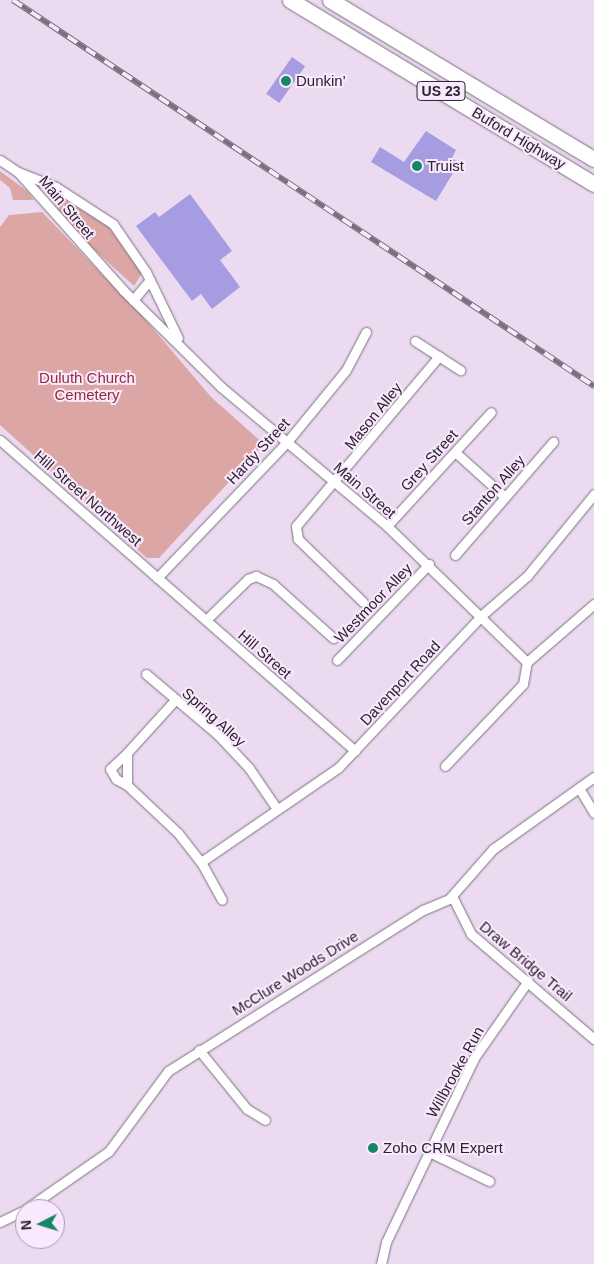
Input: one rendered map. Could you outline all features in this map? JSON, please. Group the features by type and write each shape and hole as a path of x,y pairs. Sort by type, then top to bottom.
{"main road":[{"name":"Buford Highway","path":"290,0 594,184"},
{"name":"Buford Highway","path":"330,0 594,159"},
{"path":"343,32 361,32 403,57 417,52"},
{"path":"498,126 511,121 547,130"}],"street":[{"path":"0,160 18,172"},
{"name":"Main Street","path":"18,172 56,186 112,224 150,280 181,344"},
{"name":"Main Street","path":"18,172 133,300 181,344 221,387 337,482 387,526 482,615 527,662"},
{"path":"133,300 150,280"},
{"name":"Hardy Street","path":"157,578 287,442 346,370 366,332"},
{"path":"415,341 460,370"},
{"name":"Mason Alley","path":"363,602 295,532 296,526 337,482 439,356"},
{"name":"Grey Street","path":"387,526 491,412"},
{"name":"Hill Street Northwest","path":"0,440 157,578"},
{"name":"Stanton Alley","path":"455,555 553,442"},
{"path":"455,452 505,497"},
{"name":"Davenport Road","path":"201,862 277,808 338,768 482,615 527,576 594,494"},
{"name":"Westmoor Alley","path":"337,660 429,564"},
{"path":"206,620 248,579 256,576 273,584 333,638"},
{"name":"Hill Street","path":"157,578 355,751"},
{"path":"446,766 523,684 527,662 594,604"},
{"name":"Spring Alley","path":"146,674 217,734 249,768 277,808"},
{"path":"175,700 110,769 116,779 127,785 152,805 201,862 222,900"},
{"path":"127,753 127,785"},
{"name":"McClure Woods Drive","path":"40,1199 110,1151 168,1071 423,910 452,896 493,849 594,777"},
{"path":"579,788 594,813"},
{"name":"Draw Bridge Trail","path":"452,896 471,934 594,1039"},
{"name":"Willbrooke Run","path":"381,1264 386,1242 474,1058 528,981"},
{"path":"199,1050 247,1109 265,1120"},
{"path":"429,1152 489,1181"},
{"name":"McClure Woods Drive","path":"0,1222 15,1214"}],"green space":[{"path":"0,171 27,191 34,200 13,200 10,188 0,180"},
{"path":"50,191 107,225 142,273 134,286 79,236 49,197"},
{"name":"Duluth Church Cemetery","path":"42,212 144,318 211,397 264,444 159,558 147,558 0,425 0,227 9,215"}],"building":[{"name":"Dunkin'","path":"292,57 305,66 279,103 266,94"},
{"name":"Truist","path":"426,131 456,150 452,158 459,163 436,201 371,162 380,147 404,162"},
{"path":"190,194 232,251 220,260 240,287 212,309 201,294 192,301 136,226 155,212 159,217"}],"railway":[{"path":"13,0 594,386"}],"place":[{"name":"Dunkin'","path":"286,81"},
{"name":"Truist","path":"417,166"},
{"name":"Zoho CRM Expert","path":"373,1148"}]}
